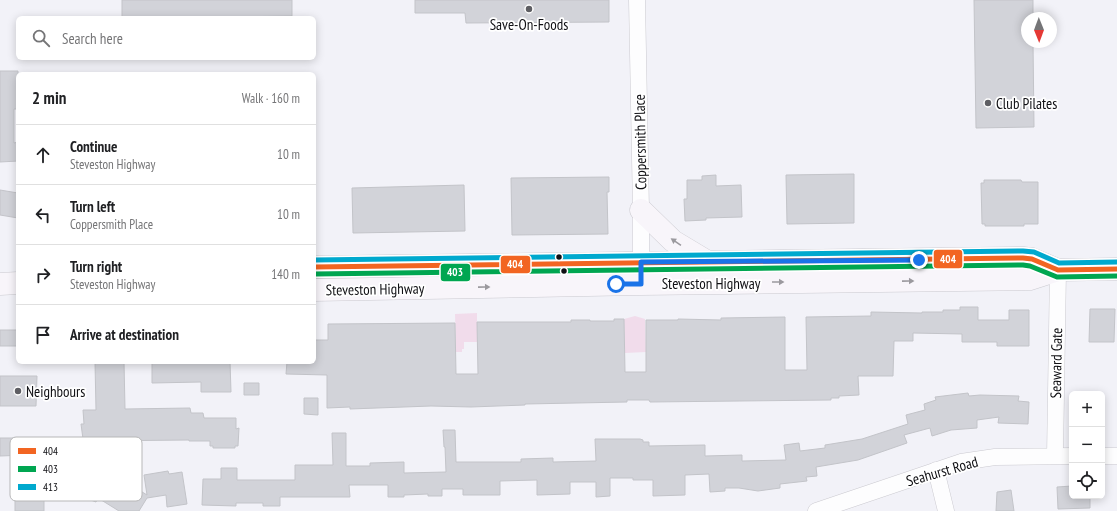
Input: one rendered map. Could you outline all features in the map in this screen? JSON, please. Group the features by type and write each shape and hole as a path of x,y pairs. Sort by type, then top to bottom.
{"main road":[{"path":"642,210 673,241 710,262"},
{"name":"Steveston Highway","path":"316,267 1032,258 1058,270"},
{"path":"0,269 16,269"},
{"name":"Steveston Highway","path":"316,290 1030,279 1058,270 1117,269"},
{"path":"0,284 16,283"},
{"path":"0,297 16,297"}],"street":[{"name":"Coppersmith Place","path":"637,0 642,210 641,284"},
{"name":"Seaward Gate","path":"1055,456 1058,270"},
{"name":"Seahurst Road","path":"816,511 961,462 995,457 1069,456"},
{"path":"1105,456 1117,456"},
{"path":"936,470 946,511"}],"shaded area":[{"path":"477,313 477,342 464,342 464,349 462,349 462,352 456,352 455,314"},
{"path":"635,316 645,319 646,352 625,353 624,319"}],"building":[{"path":"122,0 292,0 292,16 122,16"},
{"path":"415,0 609,0 609,22 466,23 465,13 415,13"},
{"path":"974,0 1033,0 1033,12 1021,12 1021,48 1033,48 1034,127 976,128"},
{"path":"0,71 18,71 16,72 16,109 14,109 14,143 16,142 16,161 0,162"},
{"path":"854,174 854,223 787,224 786,175"},
{"path":"716,175 716,186 741,185 742,217 706,218 706,220 685,221 684,199 687,199 687,180 702,180 702,176"},
{"path":"609,177 609,192 607,192 608,234 512,235 511,178"},
{"path":"984,180 1021,180 1022,182 1038,182 1038,224 1024,224 1024,226 985,226 985,224 982,224 981,183 984,183"},
{"path":"464,185 465,231 353,233 352,188"},
{"path":"0,190 16,193 16,218 0,215"},
{"path":"960,307 978,307 978,320 1009,320 1009,310 1029,310 1029,346 997,346 997,342 962,342 962,334 913,333 913,341 894,341 893,376 858,376 859,395 839,396 839,398 831,398 831,400 650,402 649,400 627,400 627,402 525,404 471,407 431,406 350,409 350,407 327,408 327,375 286,374 287,364 316,364 316,340 328,340 328,324 455,323 456,374 478,374 477,322 571,322 571,320 614,321 614,319 624,319 625,372 646,372 646,320 721,320 721,318 785,317 785,370 807,370 806,317 871,316 871,312 922,313 943,312 943,310 960,310"},
{"path":"1090,309 1115,309 1114,342 1089,342"},
{"path":"0,330 16,330 16,346 0,346"},
{"path":"95,364 124,364 125,409 190,408 191,413 203,413 204,418 236,418 236,429 239,428 238,446 235,446 235,448 213,448 213,446 210,446 210,441 142,440 142,437 83,437 81,424 84,424 83,410 96,410"},
{"path":"152,364 230,364 231,392 201,392 201,382 152,383"},
{"name":"Neighbours","path":"0,376 37,376 36,406 0,406"},
{"path":"244,383 259,383 259,395 244,395"},
{"path":"968,393 969,396 1019,396 1018,401 1029,402 1028,424 998,423 999,417 977,420 977,428 951,430 932,436 930,428 904,435 907,443 858,460 816,467 817,476 806,477 807,481 780,484 780,488 758,491 739,488 725,488 725,491 710,492 709,474 685,475 685,495 653,496 653,480 610,478 610,496 596,497 596,482 570,482 570,494 537,495 537,480 500,481 500,495 463,495 463,489 442,489 442,496 428,496 428,494 388,497 388,485 349,485 350,497 280,497 280,506 263,506 263,503 236,503 236,506 202,505 203,479 221,479 221,468 237,468 237,480 295,480 295,465 333,465 332,433 346,433 346,466 370,466 370,463 404,462 404,473 446,472 443,430 455,430 456,462 521,462 521,459 553,458 553,462 596,461 595,439 640,439 643,440 643,442 649,442 649,446 705,445 705,456 742,455 742,461 786,460 784,445 799,443 800,451 825,448 825,445 862,439 908,424 906,415 925,410 924,404 936,400 935,397"},
{"path":"304,398 318,398 318,415 304,414"},
{"path":"0,438 10,438 10,456 0,456"},
{"path":"168,471 169,474 182,472 187,504 167,507 166,495 147,498 139,511 119,511 103,501 142,501 142,492 147,495 144,475"},
{"path":"1069,486 1069,499 1090,499 1090,508 1058,509 1057,487"},
{"path":"1011,490 1014,511 996,511 997,492"},
{"path":"15,501 44,501 44,511 15,511"}],"transit line":[{"name":"413","path":"316,260 1023,251 1034,252 1059,263 1117,262"},
{"name":"404","path":"316,267 1023,258 1032,259 1058,270 1117,269"},
{"name":"403","path":"316,274 1023,265 1030,266 1057,277 1117,276"}],"place":[{"name":"Save-On-Foods","path":"529,9"},
{"name":"Club Pilates","path":"988,103"},
{"name":"Neighbours","path":"18,391"}],"route":[{"path":"616,284 641,284 641,262 919,260"}]}
